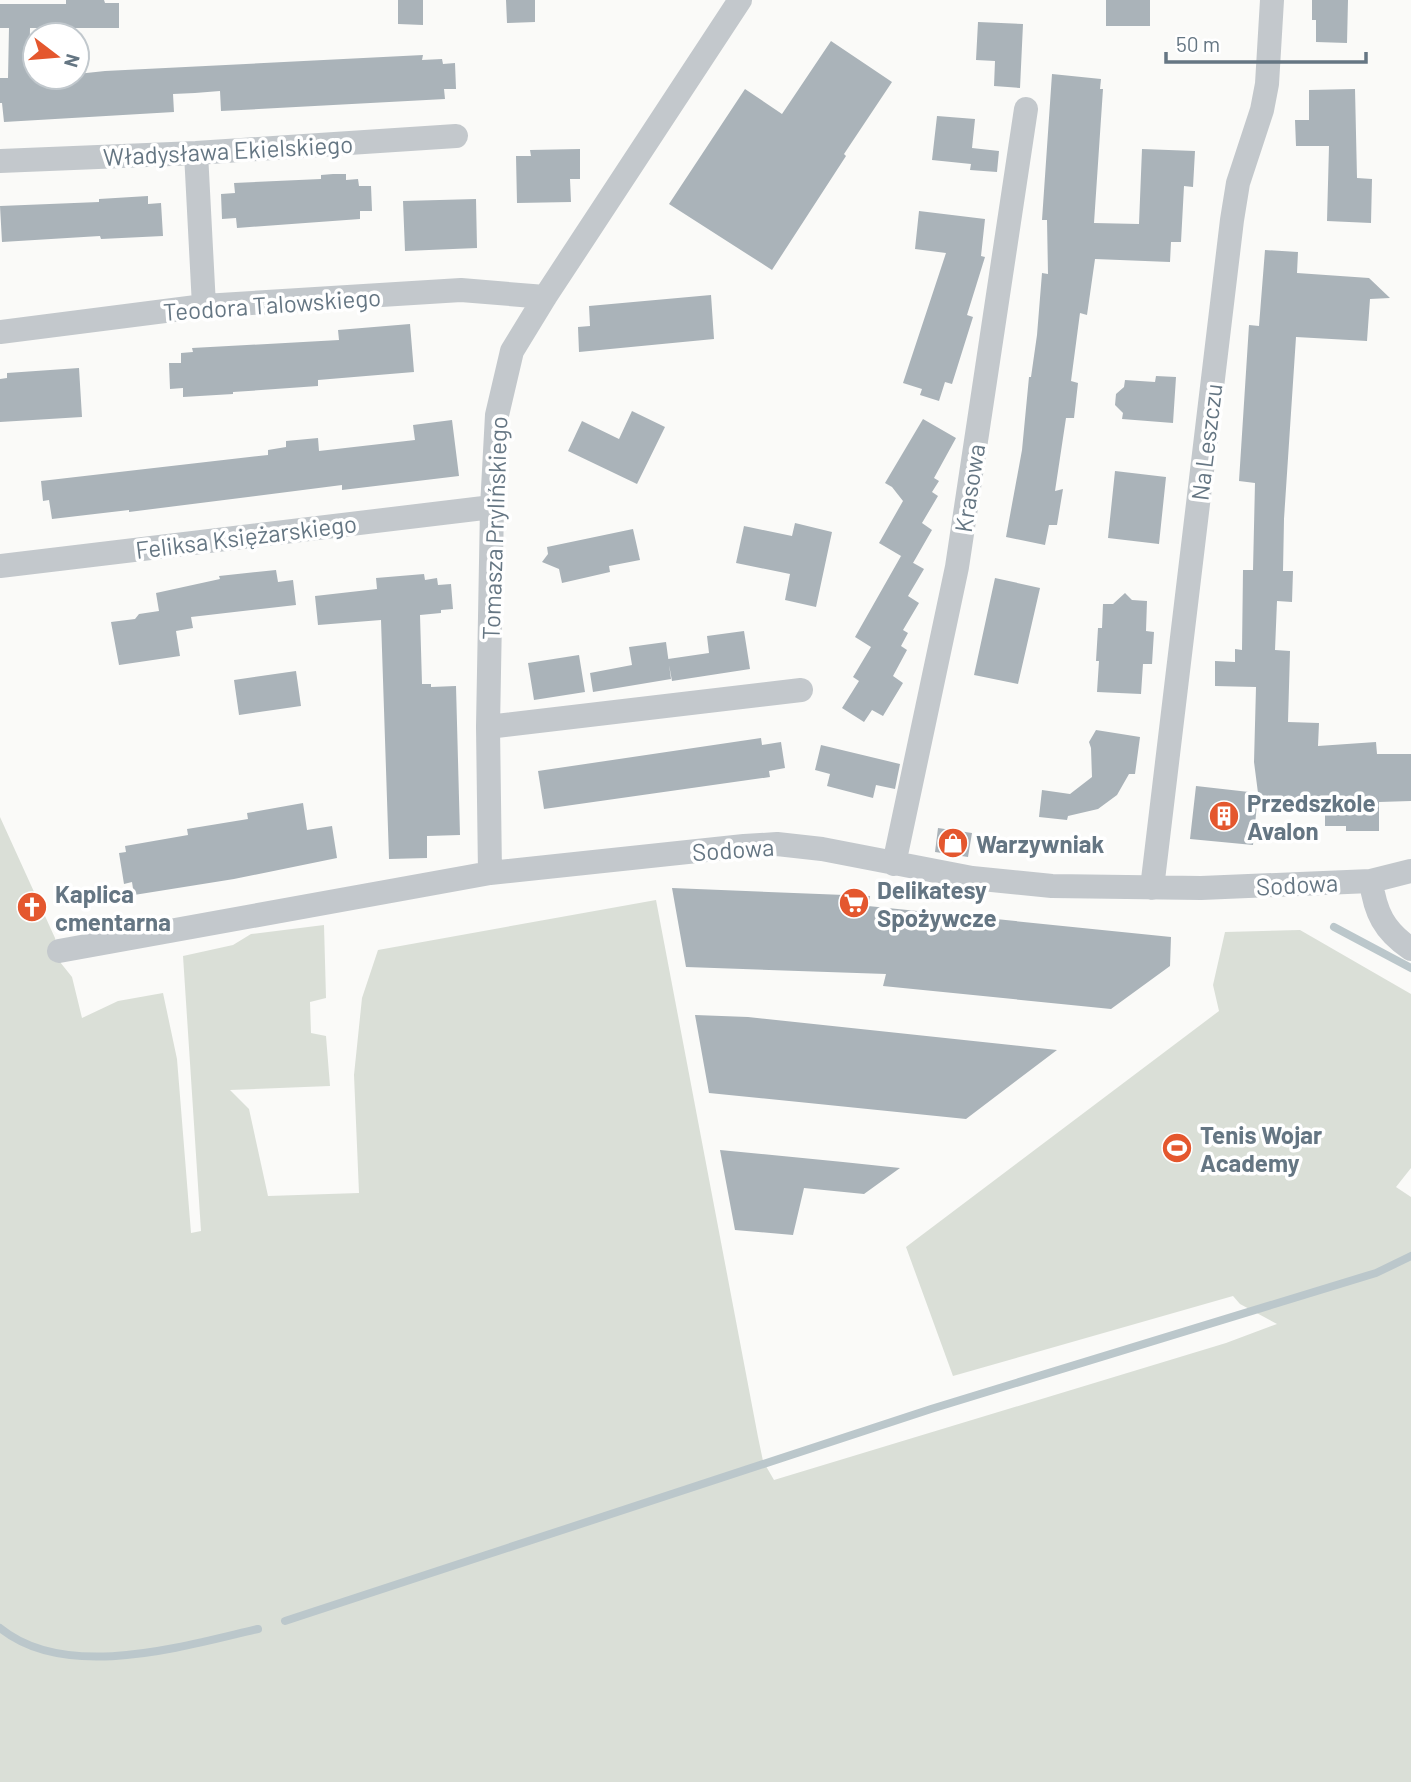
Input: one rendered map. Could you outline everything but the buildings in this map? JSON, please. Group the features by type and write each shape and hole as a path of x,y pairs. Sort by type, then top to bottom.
{"street":[{"name":"Tomasza Prylińskiego","path":"490,873 488,727 492,507 497,415 512,351 740,0"},
{"name":"Na Leszczu","path":"1152,888 1232,220 1238,183 1262,110 1267,84 1272,0"},
{"name":"Krasowa","path":"894,864 957,567 1026,109"},
{"name":"Władysława Ekielskiego","path":"0,161 196,153 456,136"},
{"path":"196,153 204,306"},
{"name":"Teodora Talowskiego","path":"0,332 204,306 461,290 545,297"},
{"name":"Feliksa Księżarskiego","path":"0,566 492,507"},
{"path":"488,727 801,690"},
{"name":"Sodowa","path":"59,951 490,873 777,844 822,849 972,878 1052,886 1201,888 1371,881 1411,871"},
{"path":"1371,881 1374,904 1381,920 1411,948"}],"shaded area":[{"path":"0,817 55,938 60,962 72,977 82,1018 118,1001 163,993 177,1059 191,1233 201,1231 183,956 233,945 251,934 324,925 326,998 310,1002 311,1033 326,1036 330,1086 230,1090 249,1109 268,1196 359,1193 354,1075 362,998 378,950 656,900 758,1437 763,1461 774,1480 1226,1343 1277,1324 1240,1304 1233,1296 953,1376 906,1247 1219,1011 1213,985 1225,932 1300,930 1411,994 1411,1168 1396,1187 1411,1197 1411,1782 0,1782"}],"waterway":[{"path":"1334,927 1411,968"},
{"path":"285,1621 931,1409 1376,1273 1411,1256"},
{"path":"0,1628 27,1644 58,1653 91,1657 161,1650 258,1629"}],"place":[{"name":"Przedszkole Avalon","path":"1224,816"},
{"name":"Warzywniak","path":"953,843"},
{"name":"Delikatesy Spożywcze","path":"854,903"},
{"name":"Kaplica cmentarna","path":"32,907"},
{"name":"Tenis Wojar Academy","path":"1177,1148"}]}
